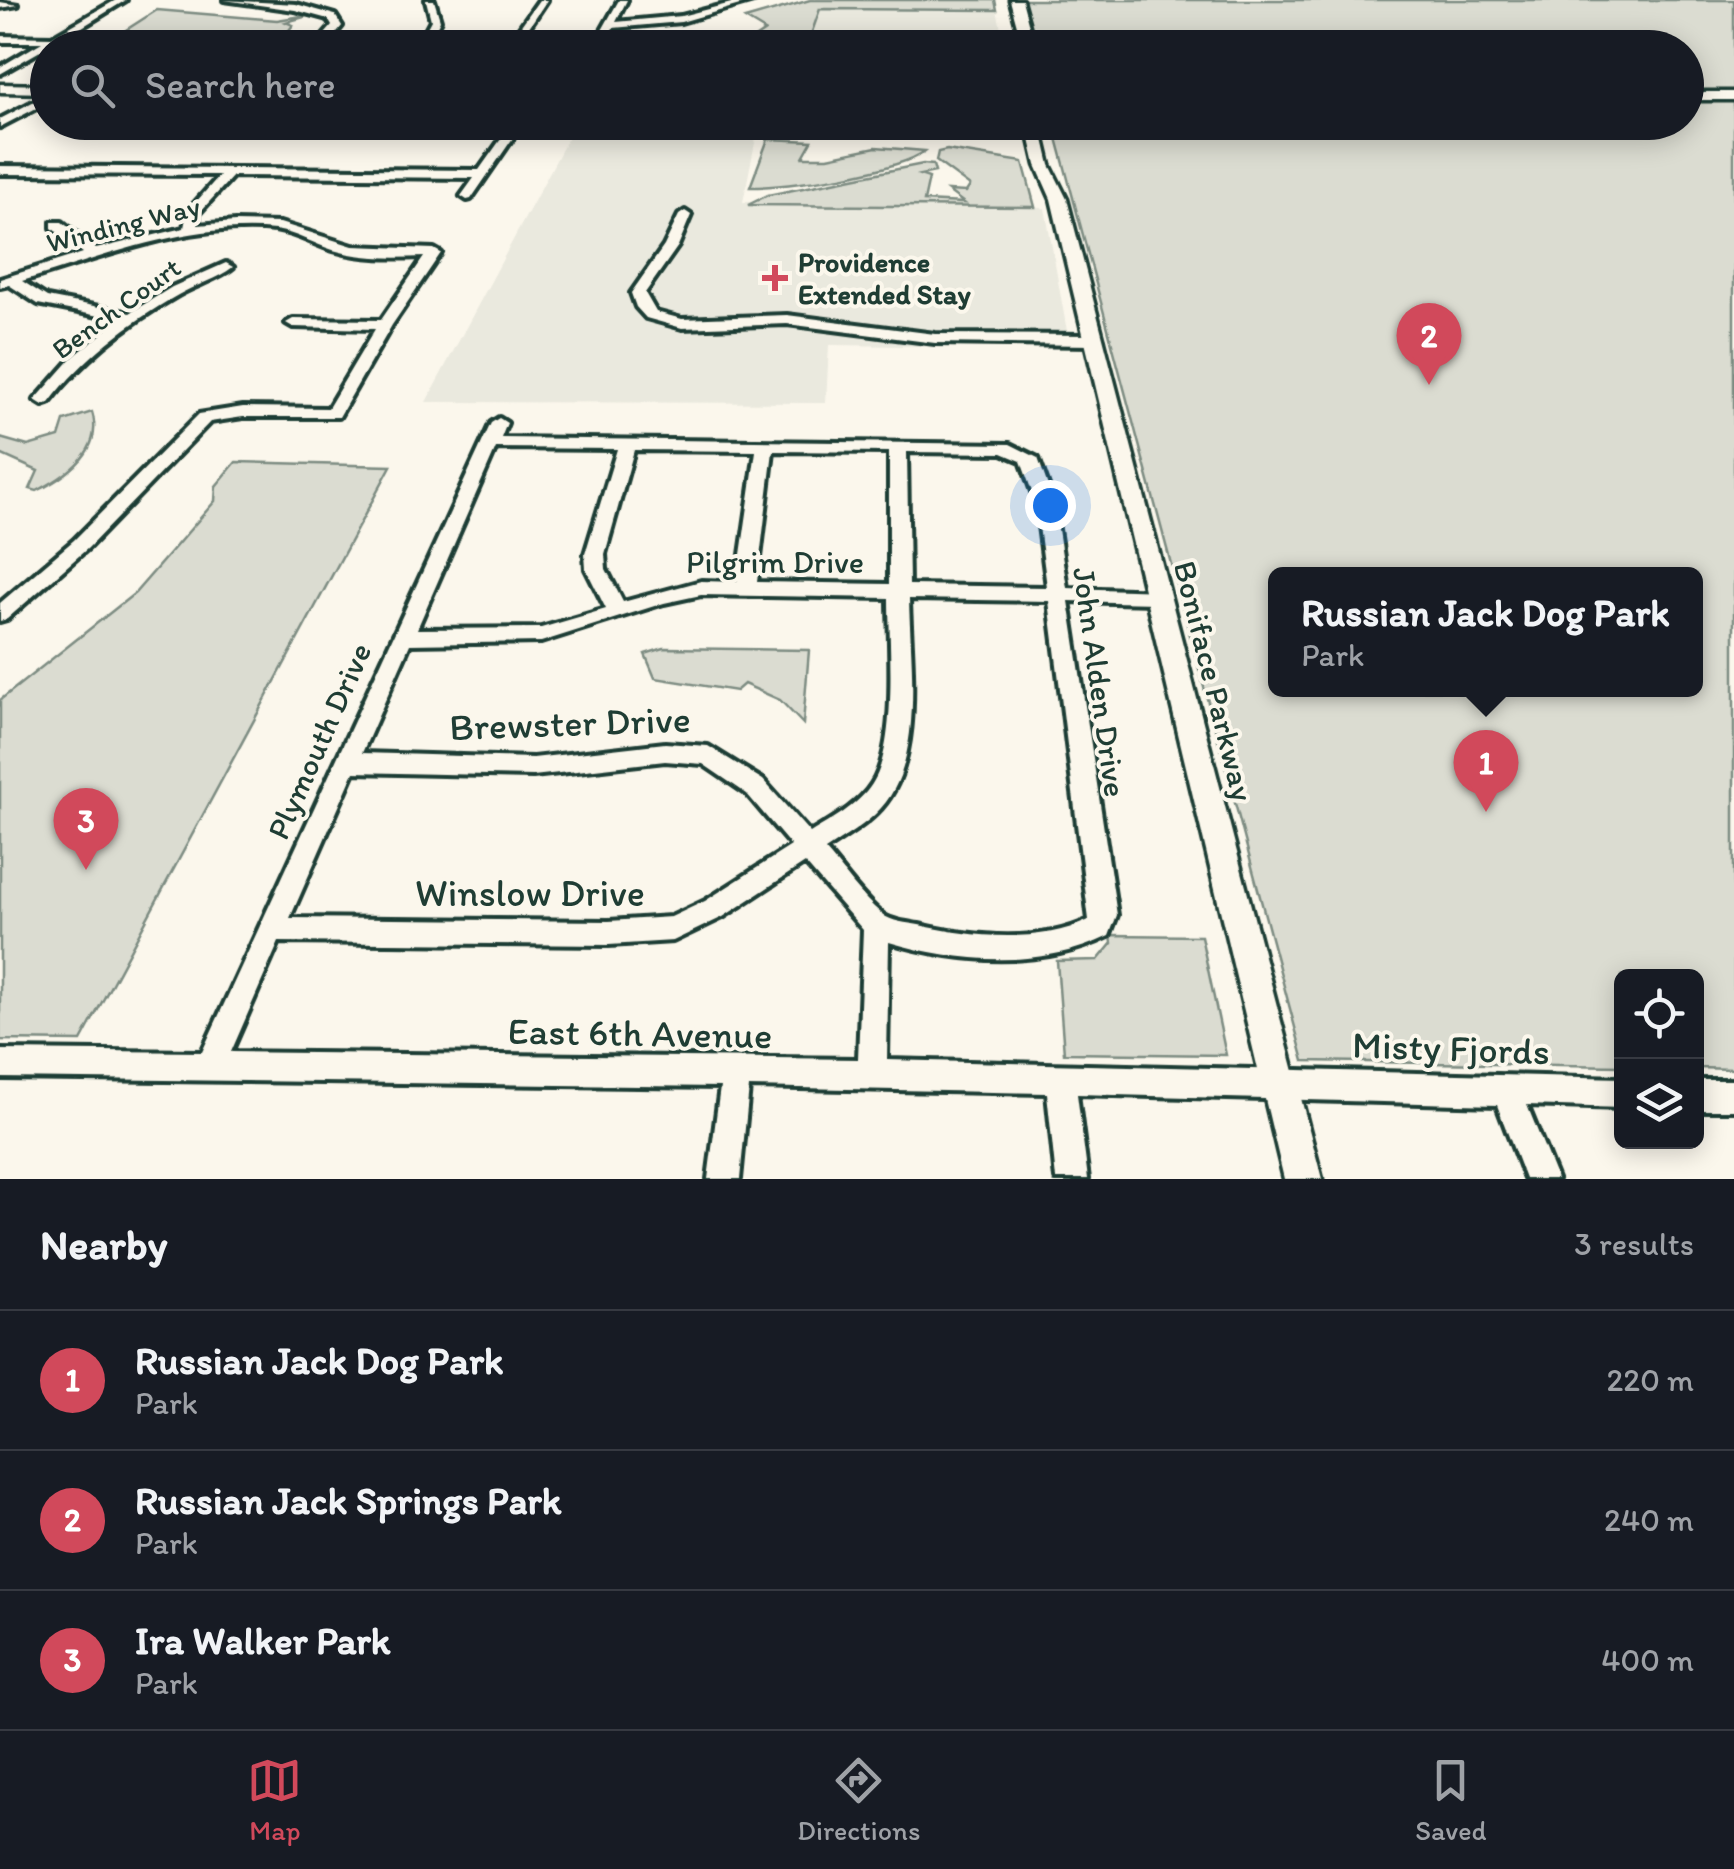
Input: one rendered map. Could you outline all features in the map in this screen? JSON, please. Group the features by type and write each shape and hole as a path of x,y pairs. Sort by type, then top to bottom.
{"main road":[{"path":"1003,0 1010,30"},
{"path":"1016,0 1024,30"},
{"path":"0,80 30,84"},
{"path":"1704,96 1734,96"},
{"name":"Boniface Parkway","path":"1037,140 1059,199 1303,1179"},
{"name":"Boniface Parkway","path":"1053,140 1060,167 1059,199"}],"street":[{"path":"74,30 122,0"},
{"path":"228,0 296,7 332,17 337,26 334,30"},
{"path":"296,7 313,0"},
{"path":"430,0 437,13 435,30"},
{"path":"522,30 543,0"},
{"path":"609,30 622,0"},
{"path":"612,25 681,20 753,0"},
{"path":"0,5 14,5"},
{"path":"681,20 694,26"},
{"path":"0,39 30,43"},
{"path":"0,80 30,59"},
{"path":"4,122 30,109"},
{"path":"479,174 476,165 493,140"},
{"path":"466,196 508,140"},
{"path":"0,170 479,174"},
{"path":"190,228 193,212 232,172"},
{"path":"685,215 670,246 638,293 644,310 654,316 691,323 767,319 851,324 912,336 1095,340"},
{"path":"58,225 93,254"},
{"name":"Winding Way","path":"6,282 190,228 274,226 310,233 348,250 434,253 385,325"},
{"name":"Bench Court","path":"44,400 74,365 135,318 182,287 226,267"},
{"path":"6,282 43,301 135,318"},
{"path":"0,614 81,544 205,418 243,412 333,413 385,325 293,323"},
{"name":"John Alden Drive","path":"494,433 628,444 1004,448 1029,458 1045,503 1104,915 1100,928 1073,942 988,944 911,938 876,926"},
{"name":"Plymouth Drive","path":"210,1066 494,433"},
{"path":"616,609 596,568 594,554 628,444"},
{"path":"746,587 765,446"},
{"name":"Winslow Drive","path":"270,930 608,934 673,929 714,909 807,850 870,804 885,785 894,761 901,714 898,448"},
{"name":"Pilgrim Drive","path":"402,638 541,635 681,591 746,587 1156,596"},
{"name":"Brewster Drive","path":"344,762 533,767 665,752 708,755 725,762 755,786 876,926"},
{"path":"872,1074 876,926"},
{"name":"East 6th Avenue","path":"0,1064 1278,1082"},
{"path":"724,1179 736,1075"},
{"path":"1060,1078 1072,1179"},
{"name":"Misty Fjords","path":"1278,1082 1614,1093"},
{"path":"1507,1091 1542,1179"},
{"path":"1704,1094 1734,1095"}],"shaded area":[{"path":"810,0 995,0 997,10 820,9 813,30 763,30 745,19"},
{"path":"1020,0 1734,0 1734,1069 1704,1068 1704,969 1614,969 1614,1066 1304,1061 1058,140 1704,140 1704,30 1028,30"},
{"path":"820,9 997,10 1001,30 812,30"},
{"path":"157,10 277,20 315,14 286,22 293,25 289,30 126,30"},
{"name":"Providence Extended Stay","path":"567,140 756,140 743,202 1045,208 1070,348 829,345 826,403 426,402"},
{"path":"768,140 812,141 803,157 828,157 876,147 925,151 868,171 789,185 750,187"},
{"path":"947,150 1023,162 1035,207 748,205 768,195 923,164 933,165 935,172 920,175 929,178 924,201 964,203 948,191 966,192 970,186 936,161 938,152"},
{"path":"92,412 93,439 88,450 71,470 37,491 30,489 38,471 0,454 0,438 28,446 59,437 64,421"},
{"path":"236,462 391,466 81,1041 0,1040 0,700 135,593 215,501 216,486"},
{"path":"664,648 809,650 803,724 780,700 744,684 736,691 655,678 645,654"},
{"path":"1111,935 1201,936 1226,1055 1064,1053 1057,961 1098,960 1112,943"}],"place":[{"name":"Providence Extended Stay","path":"775,278"},
{"name":"Russian Jack Springs Park","path":"1429,385"},
{"name":"Russian Jack Dog Park","path":"1486,812"},
{"name":"Ira Walker Park","path":"86,870"}]}
